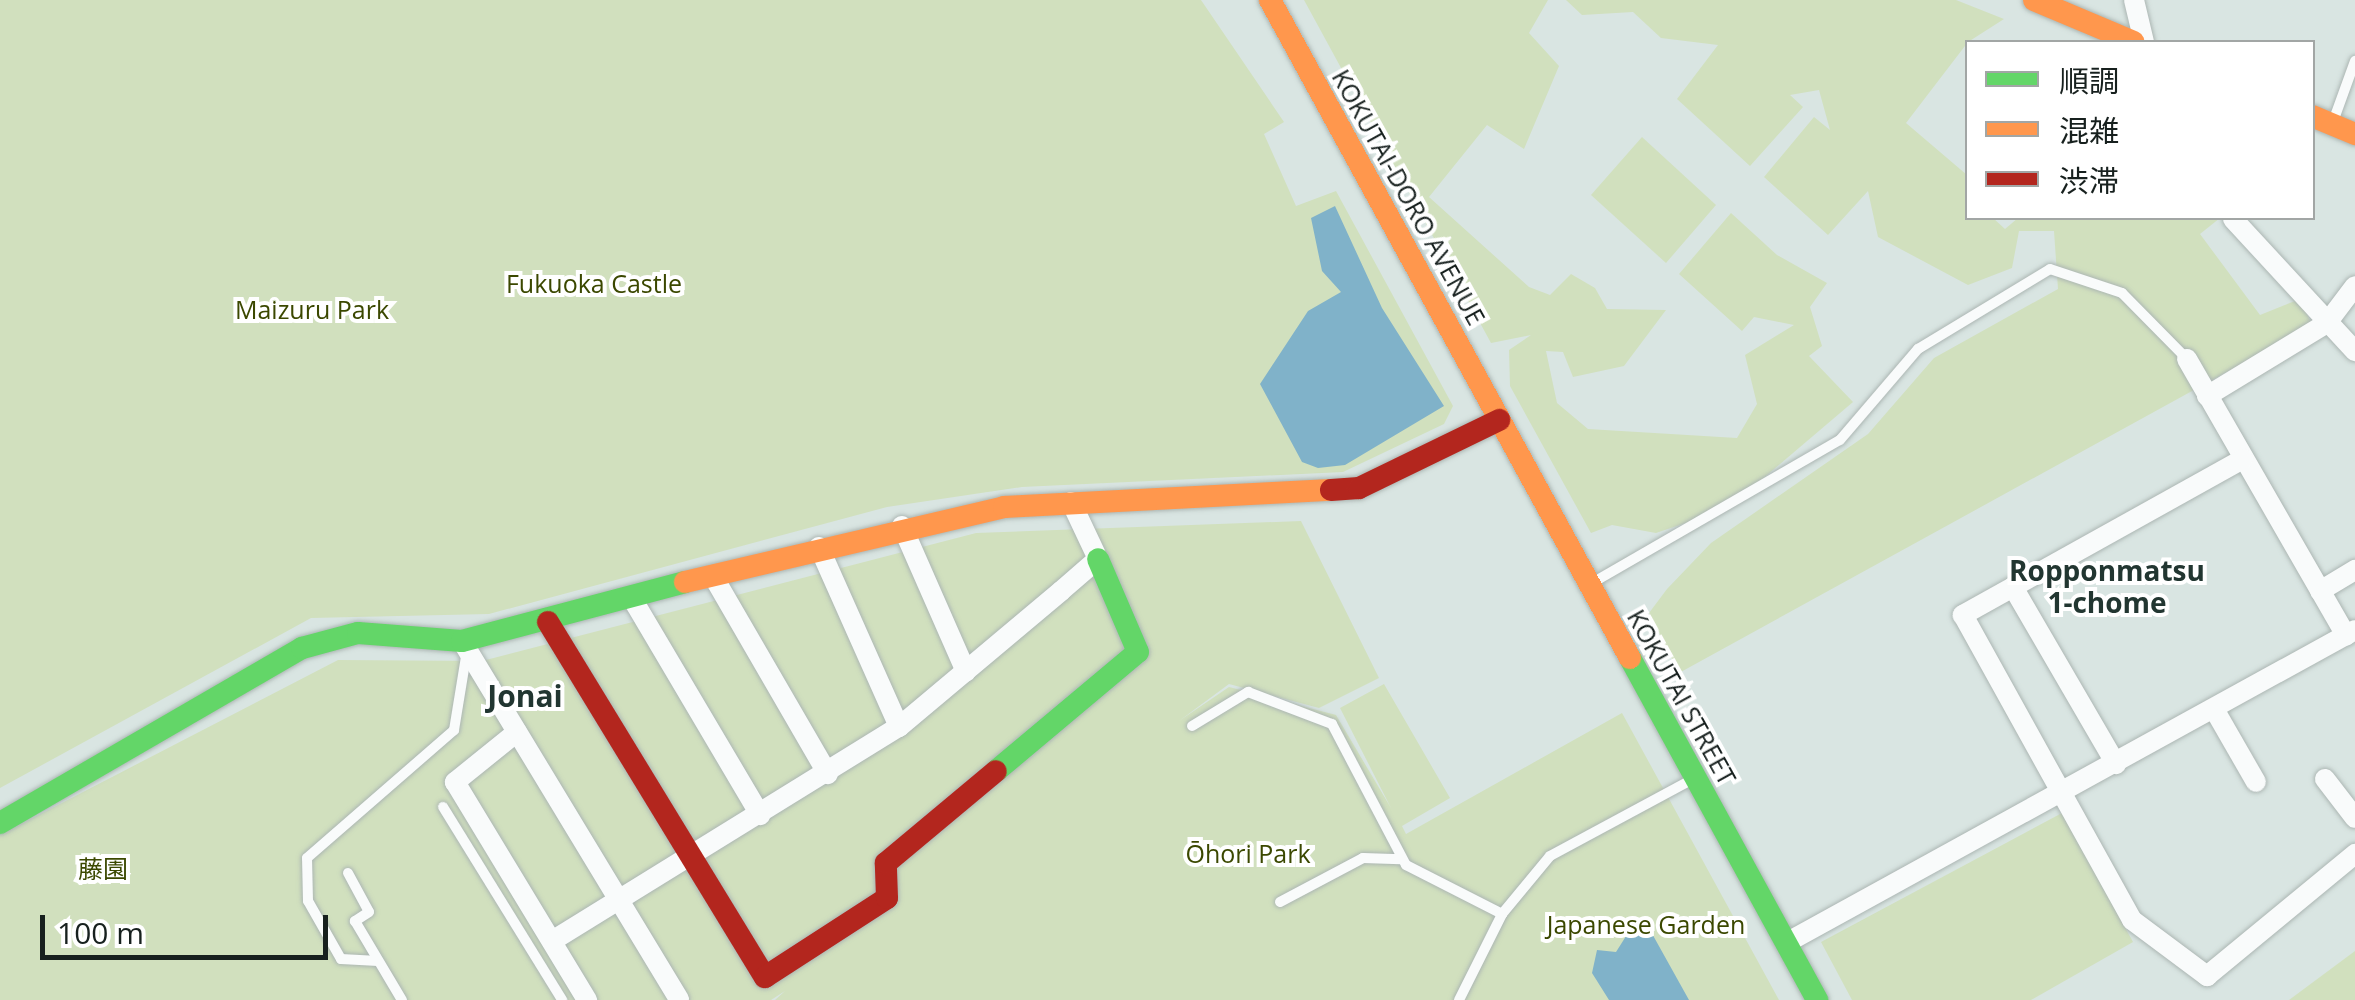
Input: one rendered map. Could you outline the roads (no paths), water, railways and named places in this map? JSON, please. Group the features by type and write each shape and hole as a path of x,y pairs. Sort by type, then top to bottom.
{"main road":[{"name":"KOKUTAI-DORO AVENUE","path":"1270,0 1499,420"},
{"path":"2034,0 2129,40"},
{"path":"2322,120 2355,134"},
{"path":"0,823 302,648 358,633 462,641 633,600 902,526 1071,502 1358,488 1499,420"},
{"name":"KOKUTAI STREET","path":"1499,420 1816,1000"},
{"path":"548,622 765,977 886,898 886,863 1138,652 1098,559"}],"street":[{"path":"2134,0 2144,40"},
{"path":"2234,220 2355,351"},
{"path":"2207,396 2327,323 2355,286"},
{"path":"1786,943 2350,632 2320,591 2186,359"},
{"path":"2244,460 1963,615 2132,920 2207,976 2355,854"},
{"path":"552,941 828,774 898,727 966,672 1098,559 1071,502"},
{"path":"902,526 966,672"},
{"path":"820,548 898,727"},
{"path":"2320,591 2355,570"},
{"path":"713,576 828,774"},
{"path":"2014,587 2116,764"},
{"path":"633,600 760,815"},
{"path":"462,641 679,1000"},
{"path":"2214,709 2256,782"},
{"path":"517,732 455,782 587,1000"},
{"path":"2325,779 2355,818"}],"lane":[{"path":"2322,120 2355,61"},
{"path":"1589,585 1840,440 1918,349 2050,269 2122,293 2186,359"},
{"path":"378,961 341,960 308,901 307,858 454,730 465,693 462,641"},
{"path":"1192,726 1248,692 1332,724 1401,859"},
{"path":"1459,1000 1502,914 1550,856 1696,778"},
{"path":"443,807 562,1000"},
{"path":"1280,902 1363,858 1401,859 1502,914"},
{"path":"348,873 369,912 355,921 402,1000"}],"water":[{"path":"1335,206 1382,308 1444,406 1345,465 1318,468 1302,462 1260,384 1308,311 1341,292 1322,271 1311,218"},
{"path":"1650,930 1689,1000 1609,1000 1592,973 1597,950 1616,952 1628,933"}],"district":[{"name":"Ropponmatsu 1-chome","path":"2107,586"},
{"name":"Jonai","path":"525,696"}],"park label":[{"name":"Fukuoka Castle","path":"594,283"},
{"name":"Maizuru Park","path":"312,309"},
{"name":"Ōhori Park","path":"1248,853"},
{"name":"藤園","path":"103,868"},
{"name":"Japanese Garden","path":"1646,924"}]}
